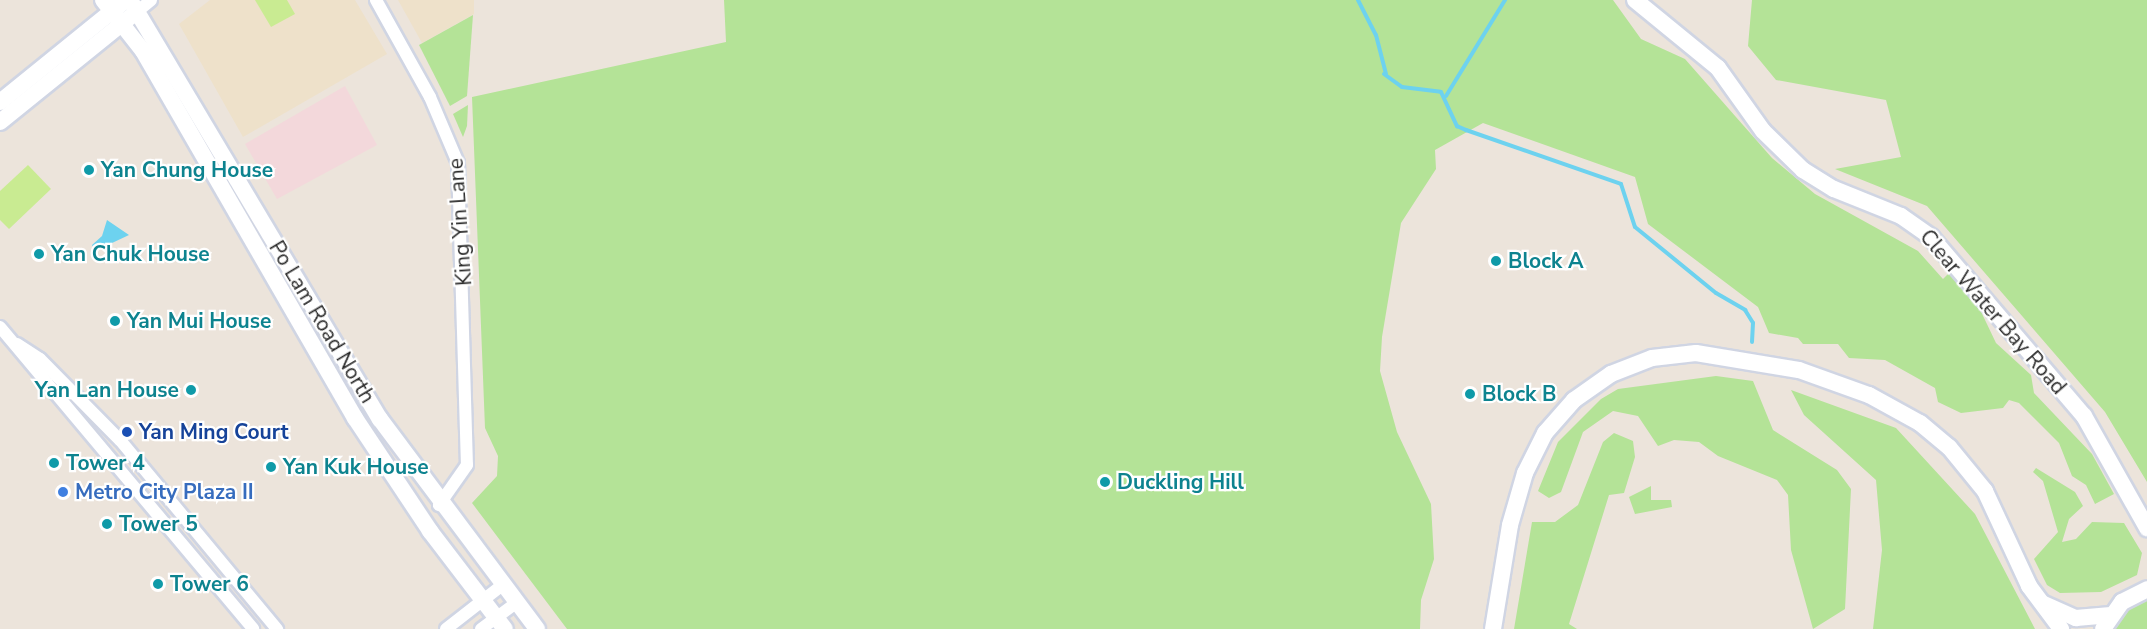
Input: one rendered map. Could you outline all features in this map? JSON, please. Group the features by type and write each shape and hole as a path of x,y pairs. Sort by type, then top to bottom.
{"main road":[{"name":"Clear Water Bay Road","path":"1635,0 1718,68 1763,131 1803,170 1834,189 1901,216 1931,237 2084,416 2147,528"},
{"path":"0,102 112,11 136,3"},
{"name":"Po Lam Road North","path":"136,3 339,353 439,505 537,629"},
{"path":"0,122 112,11"},
{"name":"Po Lam Road North","path":"112,11 232,201 355,418 500,624"},
{"path":"1493,629 1510,525 1525,473 1545,433 1574,400 1611,374 1652,358 1696,352 1799,370 1869,394 1920,423 1950,447 1985,491 2034,595 2061,629"},
{"path":"2034,595 2066,616 2106,622 2147,588"}],"street":[{"name":"King Yin Lane","path":"376,0 455,148 465,278 468,465 439,505"},
{"path":"0,327 14,342 30,368 152,503 253,629"},
{"path":"14,342 40,358 120,440 277,629"},
{"path":"446,629 501,586"},
{"path":"481,629 500,624 516,603"}],"shaded area":[{"path":"210,0 355,0 387,54 243,137 179,24"},
{"path":"398,0 474,0 474,14 422,43"},
{"path":"345,86 377,145 277,199 245,144"}],"green space":[{"path":"255,0 287,0 295,14 271,27"},
{"path":"724,0 1613,0 1641,39 1685,59 1772,158 1815,194 1918,251 1943,279 1951,271 1975,299 1996,343 2031,375 2034,393 2092,454 2114,494 2095,504 2086,485 2072,476 2059,443 2019,403 2009,400 2003,408 1961,413 1938,402 1935,388 1885,360 1849,358 1838,344 1803,344 1798,338 1769,333 1758,307 1648,224 1635,177 1483,123 1435,150 1436,169 1401,223 1382,337 1380,371 1397,432 1431,504 1434,559 1421,600 1420,629 567,629 472,503 497,476 498,456 485,428 472,97 726,42"},
{"path":"1752,0 2147,0 2147,482 2105,412 1927,206 1835,169 1901,157 1886,100 1776,80 1748,46"},
{"path":"473,15 467,96 450,106 419,45"},
{"path":"468,105 467,126 463,137 453,114"},
{"path":"28,165 51,189 9,229 0,220 0,191"},
{"path":"1716,376 1753,381 1773,430 1837,470 1851,489 1845,609 1813,629 1791,550 1788,495 1777,480 1718,456 1699,442 1674,440 1658,446 1638,416 1613,411 1583,432 1561,492 1549,498 1538,491 1558,442 1601,399 1618,389"},
{"path":"1791,390 1896,428 1975,514 2035,629 1873,629 1882,550 1876,480 1804,415"},
{"path":"1614,433 1633,441 1635,457 1624,493 1609,495 1569,624 1577,629 1514,629 1532,522 1555,522 1578,505 1603,442"},
{"path":"2036,468 2075,492 2083,506 2069,519 2062,542 2076,539 2092,522 2124,523 2142,553 2137,575 2101,592 2060,593 2047,585 2034,559 2058,532 2043,481 2033,472"},
{"path":"1651,486 1651,500 1671,500 1672,507 1635,514 1629,497"},
{"path":"2147,598 2147,629 2112,629 2127,609"}],"water":[{"path":"107,220 129,235 95,251 92,245 102,236"}],"waterway":[{"path":"1358,0 1376,35 1386,74"},
{"path":"1446,96 1505,0"},
{"path":"1384,74 1402,87 1441,92 1457,126 1621,184 1635,227 1716,293 1745,310 1753,323 1752,342"}],"place":[{"name":"Yan Chung House","path":"89,170"},
{"name":"Yan Chuk House","path":"39,254"},
{"name":"Block A","path":"1496,261"},
{"name":"Yan Mui House","path":"115,321"},
{"name":"Yan Lan House","path":"191,390"},
{"name":"Block B","path":"1470,394"},
{"name":"Yan Ming Court","path":"127,432"},
{"name":"Tower 4","path":"54,463"},
{"name":"Yan Kuk House","path":"271,467"},
{"name":"Duckling Hill","path":"1105,482"},
{"name":"Metro City Plaza II","path":"63,492"},
{"name":"Tower 5","path":"107,524"},
{"name":"Tower 6","path":"158,584"}]}
